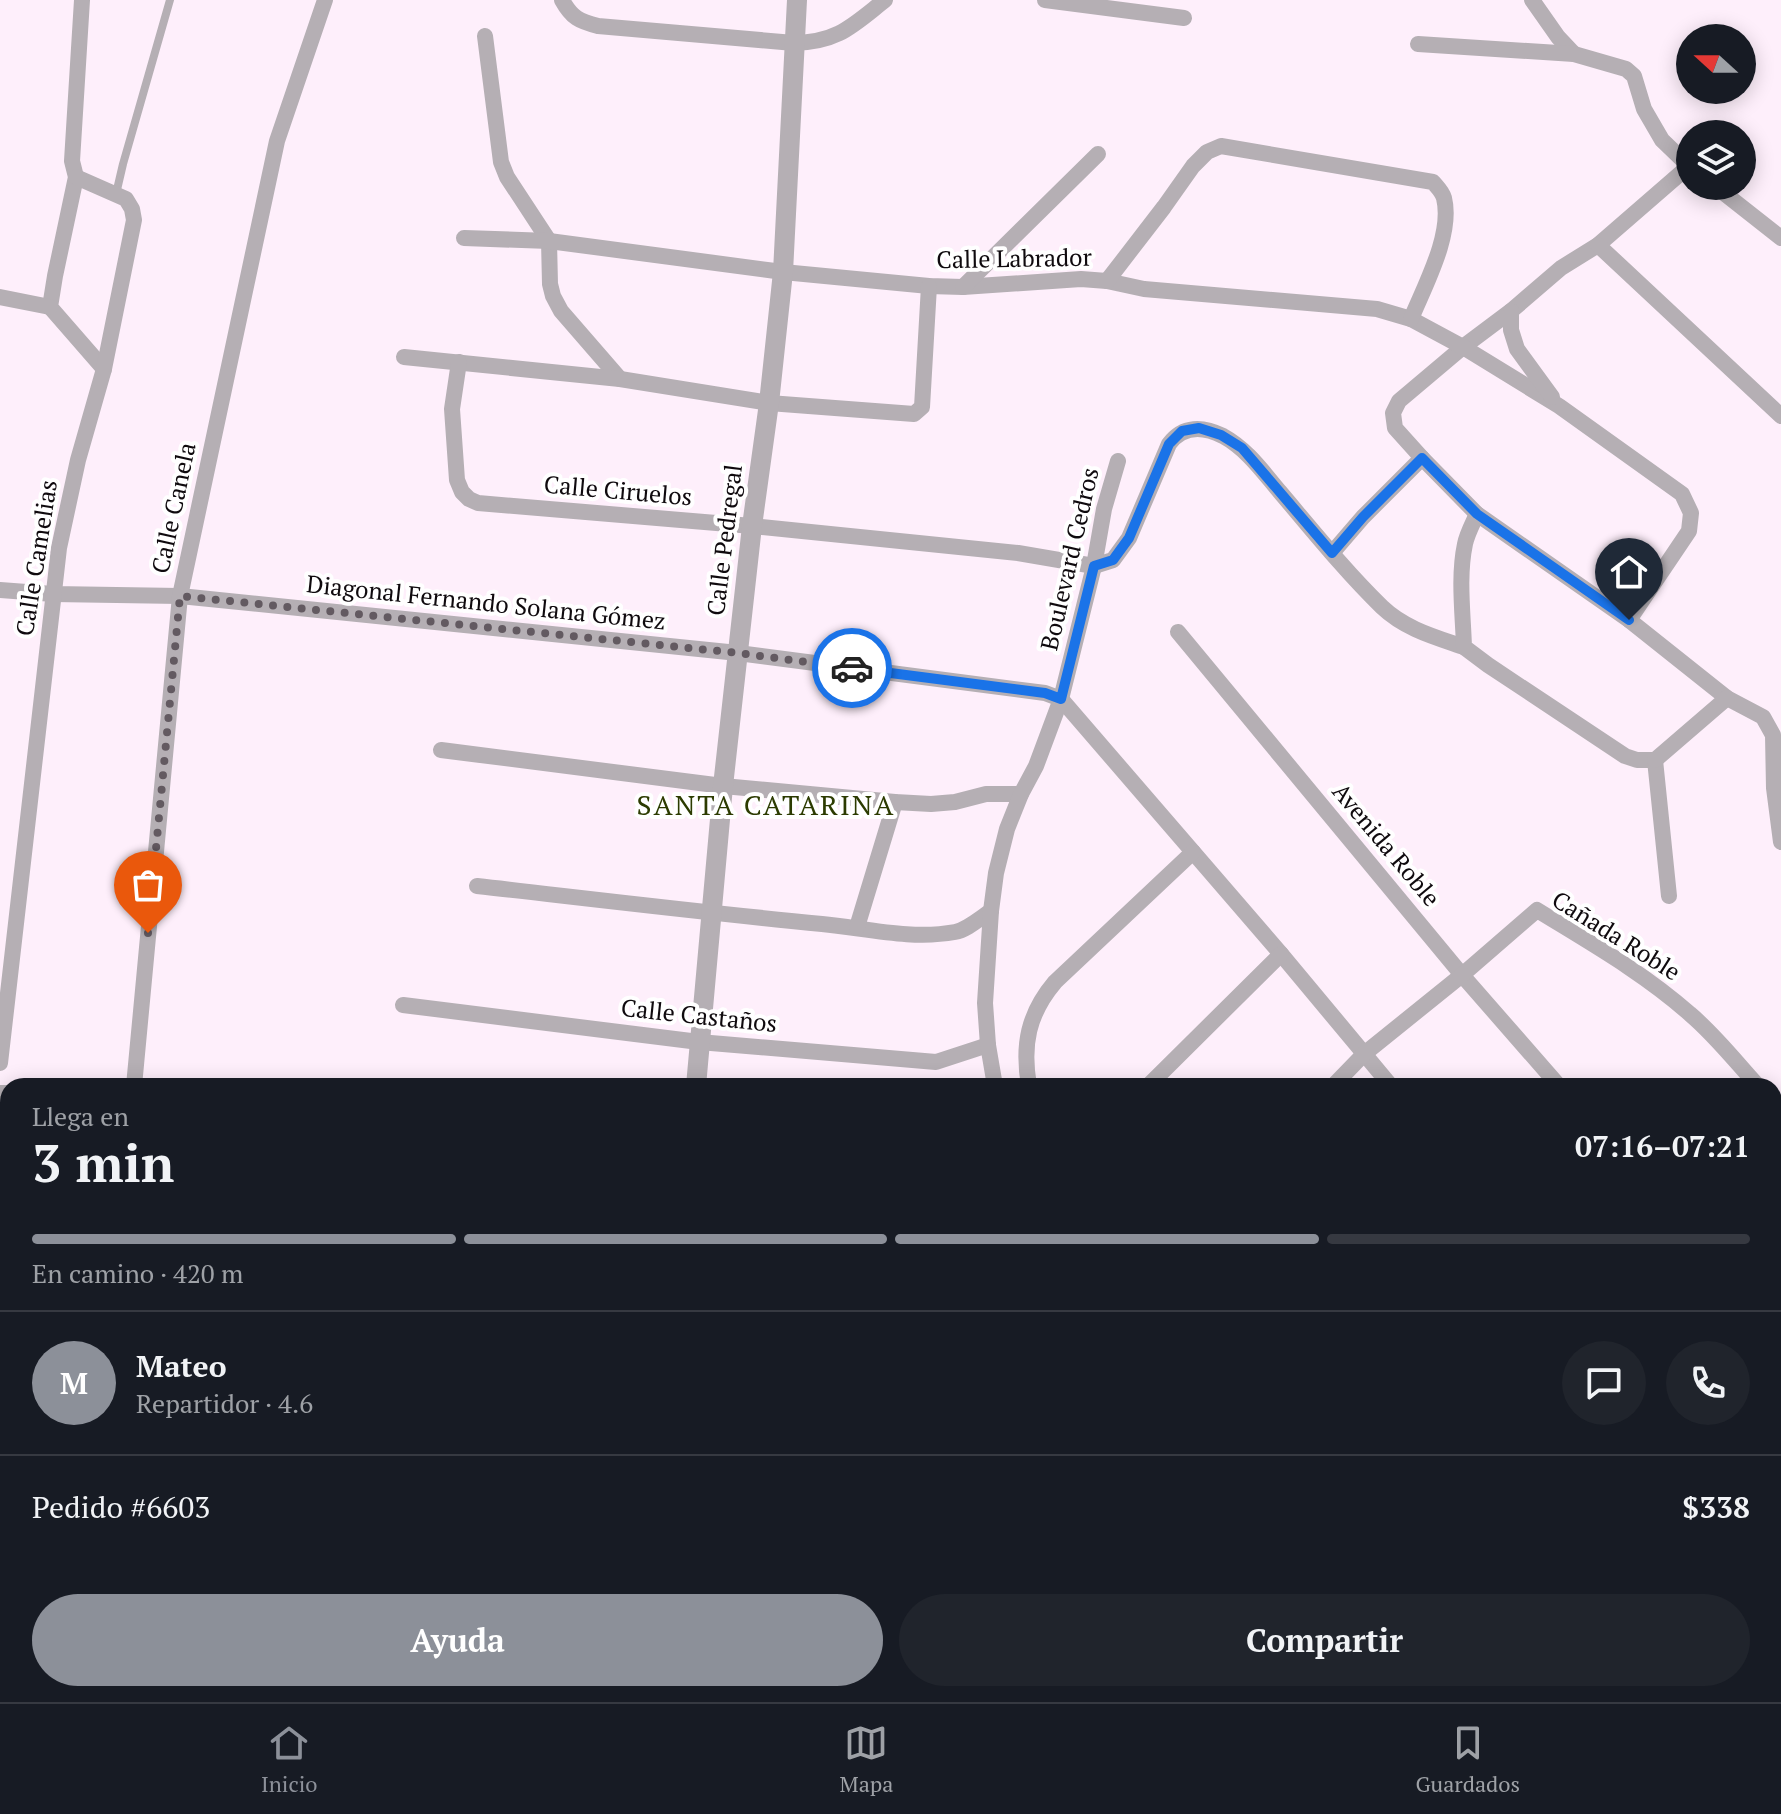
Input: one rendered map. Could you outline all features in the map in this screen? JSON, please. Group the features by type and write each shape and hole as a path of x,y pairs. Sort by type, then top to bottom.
{"street":[{"path":"50,307 76,177 72,161 82,0"},
{"name":"Calle Canela","path":"135,1078 180,596 277,141 325,0"},
{"name":"Calle Pedregal","path":"697,1078 723,786 783,272 797,0"},
{"path":"567,8 584,22 598,26 794,43 818,42 845,32 885,0"},
{"path":"1045,0 1184,18"},
{"path":"1532,0 1574,54"},
{"path":"485,36 501,162 507,177 549,241 553,296 561,311 620,379"},
{"path":"1418,44 1574,54 1626,69 1634,76 1644,109 1662,140 1676,153"},
{"path":"1107,281 1193,166 1207,152 1221,146 1433,182 1443,194 1443,240 1411,319"},
{"path":"963,287 1098,154"},
{"path":"76,177 116,194"},
{"path":"1676,178 1598,245 1561,268 1399,401 1393,413 1395,428 1477,514 1629,620 1727,698 1763,717 1773,735 1781,842"},
{"name":"Calle Camelias","path":"0,1063 59,548 104,369 133,231 132,209 126,199 116,194"},
{"path":"1733,200 1781,238"},
{"name":"Calle Labrador","path":"464,238 549,241 783,272 929,286 963,287 1081,279 1144,289 1377,309 1411,319 1559,406"},
{"path":"1598,245 1781,416"},
{"path":"404,357 620,379 769,403 914,414 922,407 929,286"},
{"path":"0,297 50,307 104,369"},
{"path":"1511,311 1511,330 1517,349 1559,406 1682,494 1691,513 1689,531 1629,620"},
{"name":"Calle Ciruelos","path":"459,362 452,409 457,480 462,492 478,503 1018,553 1094,566"},
{"path":"1094,566 1113,560 1129,538 1169,444 1182,431 1199,428 1221,435 1242,448 1332,553 1401,623 1464,647 1625,756 1655,760 1727,698"},
{"path":"1332,553 1422,458"},
{"name":"Boulevard Cedros","path":"994,1078 985,1003 996,873 1021,794 1036,766 1061,699 1094,566 1104,509 1118,461"},
{"path":"1464,647 1463,562 1465,542 1477,514"},
{"name":"Diagonal Fernando Solana Gómez","path":"0,590 180,596 738,653 1045,693 1061,699"},
{"name":"Avenida Roble","path":"1178,632 1462,975 1552,1078"},
{"path":"1061,699 1384,1078"},
{"path":"441,750 723,786 895,802 931,804 986,794 1021,794"},
{"path":"1655,760 1669,896"},
{"path":"857,927 895,802"},
{"path":"1028,1078 1025,1058 1027,1039 1043,995 1193,852"},
{"path":"477,886 903,934 959,932 991,911"},
{"name":"Cañada Roble","path":"1341,1078 1364,1054 1537,910 1618,960 1670,997 1693,1016 1751,1078"},
{"path":"1156,1078 1281,954"},
{"name":"Calle Castaños","path":"403,1005 699,1042 936,1062 988,1045"}],"lane":[{"path":"116,194 170,0"}],"way so far":[{"path":"148,933 180,596 738,653 852,668"}],"district":[{"name":"SANTA CATARINA","path":"766,805"}],"route":[{"path":"852,668 1045,693 1061,699 1094,566 1113,560 1122,550 1174,436 1199,428 1221,435 1242,448 1332,553 1422,458 1477,514 1629,620"}]}
